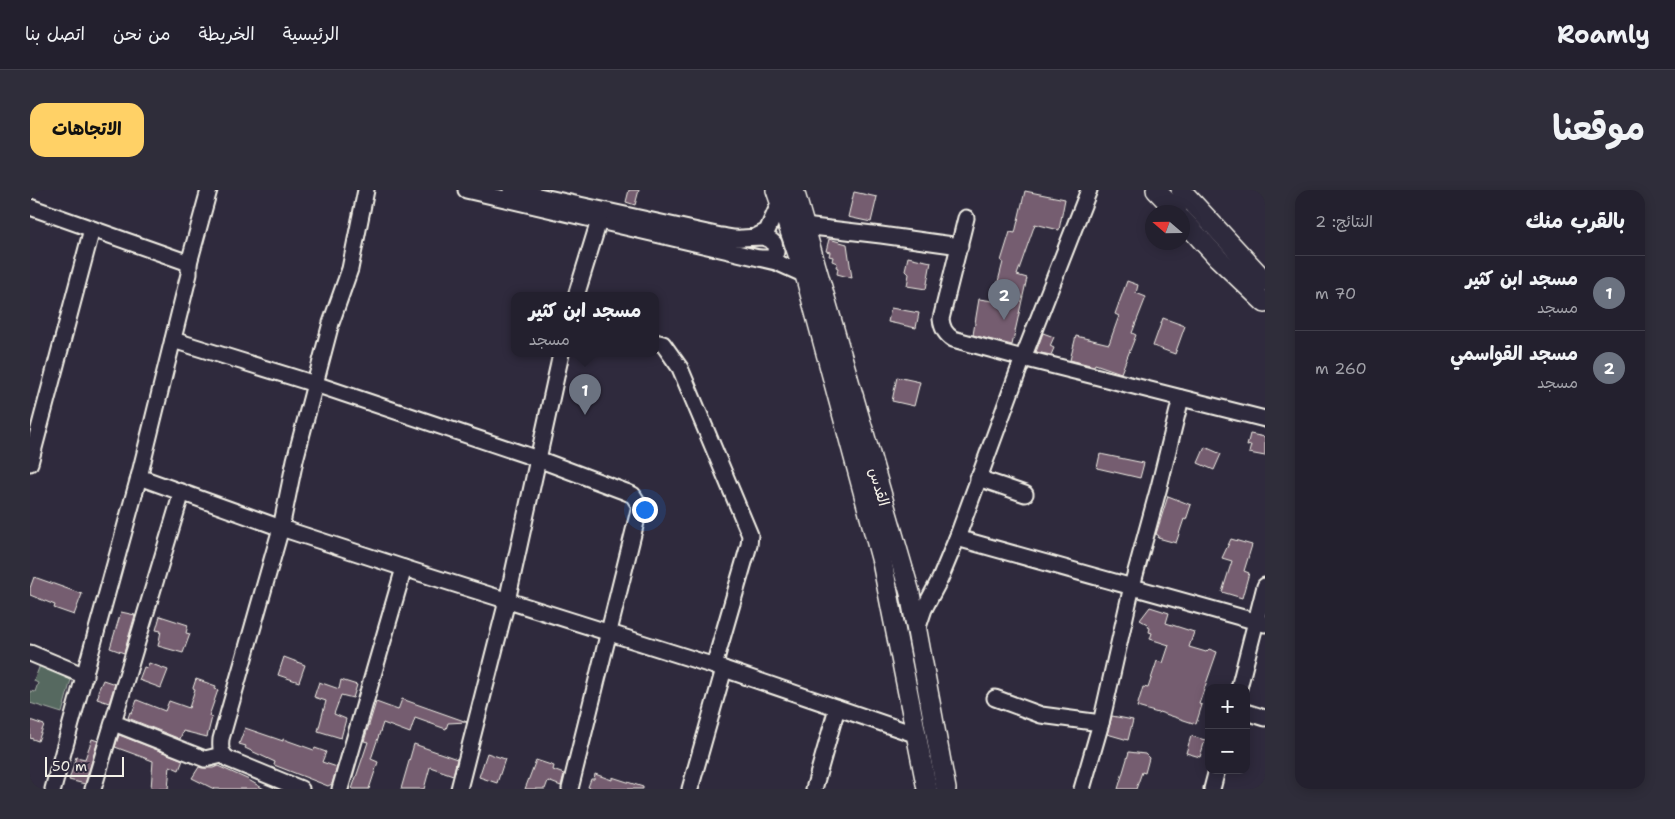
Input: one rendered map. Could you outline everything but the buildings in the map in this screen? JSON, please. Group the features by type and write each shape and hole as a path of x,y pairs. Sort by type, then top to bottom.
{"main road":[{"path":"1156,190 1170,205"},
{"path":"1181,190 1265,281"},
{"name":"القدس","path":"783,194 804,226 910,593 946,789"},
{"name":"القدس","path":"783,194 882,562 927,789"},
{"path":"1190,228 1218,258 1265,302"}],"street":[{"path":"53,789 139,477 209,190"},
{"path":"30,207 189,268 196,265 218,190"},
{"path":"301,789 237,764 222,754 220,748 281,528 295,460 331,323 350,269 366,190"},
{"path":"466,190 505,193 721,236 734,238 757,236 772,240 776,252 771,258 759,258"},
{"path":"917,632 924,609 940,579 957,538 1023,358 1089,190"},
{"path":"505,193 599,221 776,262 805,275"},
{"path":"757,236 767,231 783,194"},
{"path":"966,218 941,319 944,331 953,338 1023,358 1265,419"},
{"path":"577,292 599,221"},
{"path":"804,226 960,246"},
{"path":"30,463 35,421 92,230"},
{"path":"173,340 315,384 538,459 626,492 637,500 640,506 570,789"},
{"path":"659,343 663,344 680,368 750,535 690,789"},
{"path":"459,789 507,601 560,357"},
{"path":"1082,789 1101,724 1132,586 1181,398"},
{"path":"139,477 281,528 719,667 917,735"},
{"path":"978,478 1025,494"},
{"path":"93,789 182,492"},
{"path":"957,538 1260,622"},
{"path":"340,789 404,568"},
{"path":"1240,684 1260,622 1265,586"},
{"path":"910,593 920,594 934,591"},
{"path":"30,653 85,676"},
{"path":"995,698 1041,715 1101,724"},
{"path":"814,789 837,708"},
{"path":"1250,713 1265,718"},
{"path":"114,722 205,759 222,754"},
{"path":"1212,789 1216,774"}],"green space":[{"path":"40,665 72,676 62,713 30,703 30,691 35,692 38,683 34,681"}],"place":[{"name":"مسجد القواسمي","path":"1004,320"},
{"name":"مسجد ابن كثير","path":"585,415"}]}
